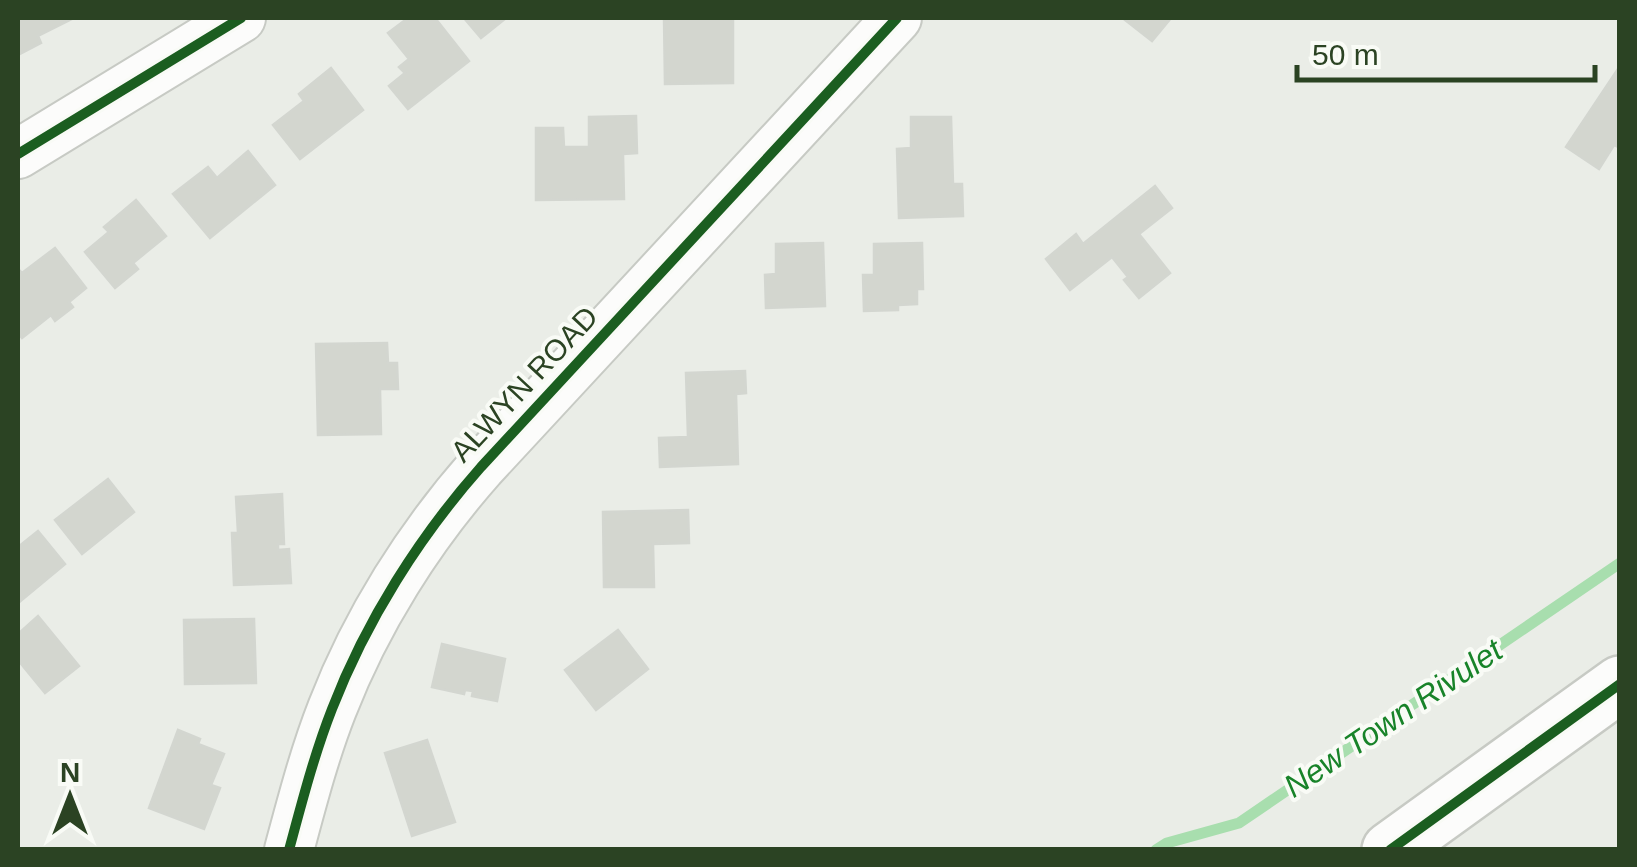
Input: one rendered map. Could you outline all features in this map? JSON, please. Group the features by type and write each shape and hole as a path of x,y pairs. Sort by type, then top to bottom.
{"street":[{"path":"18,154 240,18"},
{"name":"ALWYN ROAD","path":"289,850 332,708 356,654 419,545 494,453 897,18"},
{"path":"1390,850 1620,684"}],"building":[{"path":"18,18 74,18 38,36 41,43 18,55"},
{"path":"408,18 435,18 469,61 408,109 389,86 405,73 399,67 409,59 388,33"},
{"path":"464,18 506,18 481,38"},
{"path":"664,18 733,18 733,83 665,84"},
{"path":"1127,18 1171,18 1152,41"},
{"path":"1620,66 1620,148 1614,145 1599,169 1566,147"},
{"path":"331,68 363,110 300,159 273,125 304,101 299,94"},
{"path":"636,116 637,153 623,154 624,199 536,200 536,128 563,128 564,147 589,147 589,117"},
{"path":"911,117 951,117 953,184 962,184 963,216 899,218 897,149 911,148"},
{"path":"248,151 275,185 210,238 173,194 208,167 217,178"},
{"path":"1155,186 1172,208 1139,234 1170,273 1139,298 1112,257 1070,290 1046,259 1076,234 1083,244"},
{"path":"136,200 166,236 133,263 138,269 115,288 85,252 109,232 104,227"},
{"path":"823,243 825,306 766,308 765,275 776,274 776,244"},
{"path":"922,243 923,289 917,289 917,304 898,305 898,310 864,311 863,275 874,275 874,244"},
{"path":"55,248 86,288 69,302 73,307 55,321 51,315 22,338 18,333 18,269 22,273"},
{"path":"387,343 388,363 397,363 398,389 380,389 381,434 318,435 316,344"},
{"path":"745,371 746,393 736,394 738,464 660,467 659,438 688,437 686,373"},
{"path":"108,479 134,512 82,554 55,520"},
{"path":"282,494 284,544 278,544 278,550 289,549 291,583 234,585 232,533 238,533 236,497"},
{"path":"688,510 689,543 653,544 654,587 604,587 603,512"},
{"path":"38,531 65,564 18,603 18,547"},
{"path":"38,616 79,666 45,693 18,660 18,634"},
{"path":"254,619 256,683 185,684 184,620"},
{"path":"618,630 648,669 596,710 565,670"},
{"path":"442,644 505,659 497,701 472,696 473,691 465,690 464,694 432,687"},
{"path":"178,730 200,739 198,744 224,754 211,785 220,788 204,829 149,808"},
{"path":"427,740 455,822 412,836 385,753"}],"waterway":[{"name":"New Town Rivulet","path":"1156,850 1167,843 1239,823 1620,563"}],"cycle path":[{"path":"18,154 241,18"},
{"path":"289,850 320,744 346,676 396,581 436,522 481,467 897,18"},
{"path":"1390,850 1620,684"}]}
